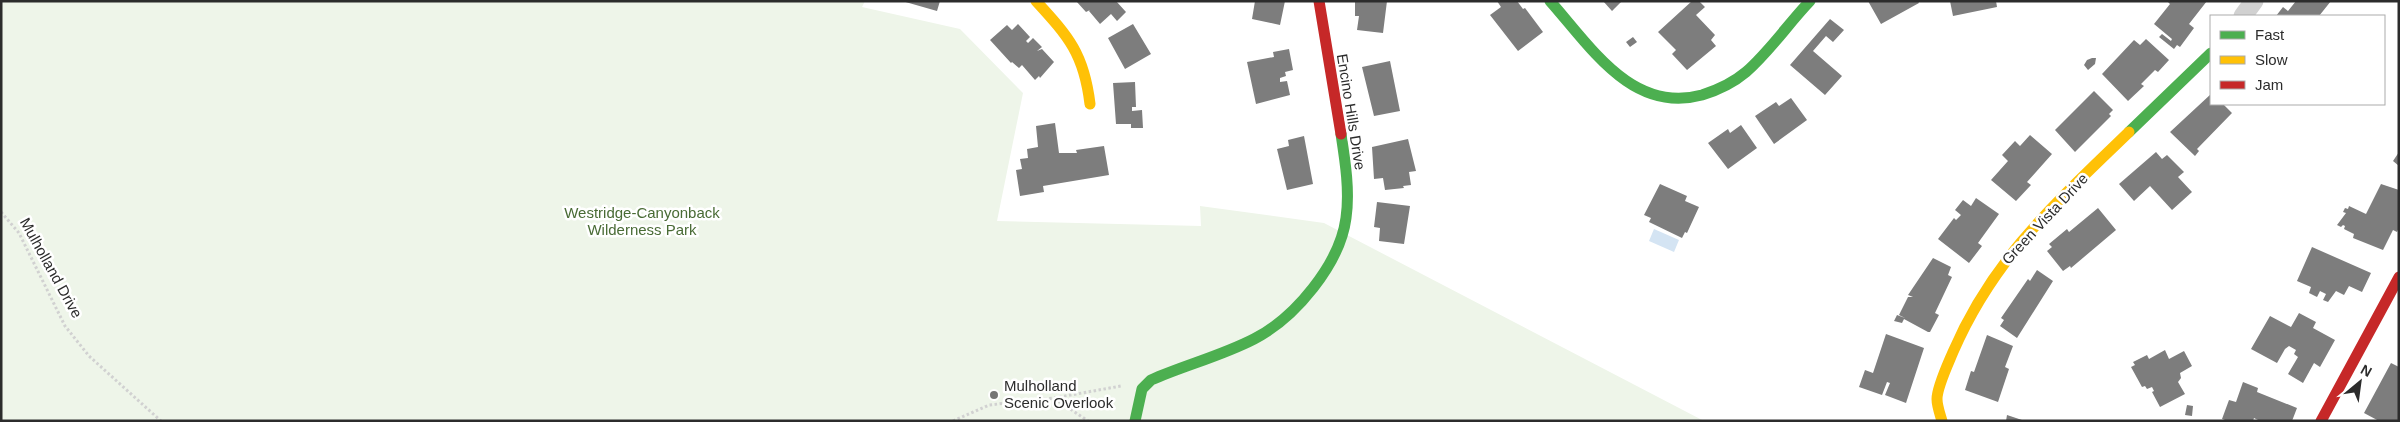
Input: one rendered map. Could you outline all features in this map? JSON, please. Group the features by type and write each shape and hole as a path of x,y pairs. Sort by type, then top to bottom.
{"street":[{"path":"1036,1 1074,44 1084,63 1090,104"},
{"name":"Encino Hills Drive","path":"1142,389 1151,380 1238,348 1268,331 1306,299 1320,278 1339,241 1346,220 1344,144 1321,26 1319,1"},
{"path":"1550,1 1610,66 1633,85 1654,97 1690,99 1715,91 1737,79 1810,1"},
{"path":"2244,15 2254,1"},
{"name":"Green Vista Drive","path":"1942,421 1938,398 1947,365 1966,321 1994,275 2018,243 2067,192 2210,54"},
{"path":"2321,421 2399,277"},
{"path":"1135,421 1142,389"}],"path":[{"name":"Mulholland Drive","path":"1,212 19,233 65,326 89,356 161,421"},
{"path":"953,421 989,406 1054,398 1136,384 1142,389"},
{"path":"1054,398 1088,421"}],"green space":[{"name":"Westridge-Canyonback Wilderness Park","path":"1,1 865,1 862,7 960,29 1023,93 997,221 1201,226 1200,206 1324,223 1704,421 1,421"}],"water":[{"path":"1654,229 1679,240 1674,252 1649,241"}],"building":[{"path":"902,1 940,1 937,11"},
{"path":"1076,1 1116,1 1126,12 1117,21 1111,14 1100,24 1090,10 1086,12"},
{"path":"1255,1 1285,1 1280,25 1252,19"},
{"path":"1355,1 1387,1 1383,33 1357,30 1359,16 1355,16"},
{"path":"1497,1 1517,1 1523,9 1525,8 1543,32 1518,51 1490,15 1501,7"},
{"path":"1603,1 1622,1 1612,11"},
{"path":"1692,1 1699,1 1705,7 1696,15 1715,35 1711,40 1716,46 1687,70 1672,54 1676,50 1658,32"},
{"path":"1868,1 1918,1 1919,3 1881,24"},
{"path":"1950,1 1996,1 1997,7 1953,16"},
{"path":"2167,1 2207,1 2189,24 2194,28 2180,47 2177,45 2174,49 2159,37 2162,34 2171,41 2172,39 2154,24 2170,4"},
{"path":"2296,1 2331,1 2320,15 2277,15 2283,7 2288,11"},
{"path":"1830,19 1844,30 1833,42 1826,36 1813,51 1842,76 1825,95 1790,65"},
{"path":"1018,24 1030,37 1026,41 1028,43 1033,38 1042,47 1037,51 1042,49 1054,62 1040,78 1039,76 1035,80 1022,65 1019,68 1011,63 990,40 1007,25 1012,30"},
{"path":"1133,24 1151,54 1125,69 1108,38"},
{"path":"1633,37 1637,42 1630,47 1626,42"},
{"path":"2146,39 2169,60 2158,72 2155,70 2141,84 2144,86 2128,101 2102,74 2134,40 2140,45"},
{"path":"1289,49 1293,70 1285,72 1286,76 1280,78 1280,82 1287,81 1290,95 1256,104 1247,62 1274,57 1273,52"},
{"path":"2096,58 2095,64 2088,70 2084,65 2087,60"},
{"path":"1390,61 1400,111 1374,116 1362,67"},
{"path":"1135,82 1136,107 1132,107 1132,111 1142,110 1143,128 1131,128 1131,124 1116,124 1113,83"},
{"path":"2094,91 2113,110 2109,114 2111,116 2075,152 2055,130"},
{"path":"2210,95 2210,105 2224,105 2232,113 2197,149 2199,151 2195,156 2170,132"},
{"path":"1791,98 1807,120 1774,144 1755,116 1776,102 1779,106"},
{"path":"1055,123 1059,153 1077,153 1076,150 1104,146 1109,175 1043,186 1044,192 1020,196 1016,170 1022,169 1020,159 1028,158 1027,149 1038,147 1036,126"},
{"path":"1741,125 1757,148 1728,169 1708,143 1728,129 1730,133"},
{"path":"2030,135 2052,154 2027,182 2031,185 2016,201 1991,180 2008,161 2002,155 2015,141 2020,146"},
{"path":"1304,136 1313,184 1287,190 1277,149 1289,146 1288,140"},
{"path":"1408,139 1416,171 1409,172 1411,185 1403,186 1404,188 1385,190 1383,178 1374,179 1372,147"},
{"path":"2156,152 2162,159 2167,155 2184,172 2178,177 2192,192 2172,210 2150,186 2134,201 2119,184"},
{"path":"2399,152 2399,166 2393,161"},
{"path":"1660,184 1687,196 1685,201 1699,207 1687,233 1685,232 1682,238 1649,222 1651,218 1644,215"},
{"path":"2381,184 2399,190 2399,228 2397,232 2393,230 2383,250 2353,238 2354,234 2344,229 2345,226 2337,225 2346,213 2343,212 2345,208 2348,209 2349,206 2366,214"},
{"path":"1976,198 1999,214 1978,243 1982,246 1969,263 1938,239 1954,218 1956,220 1961,215 1955,210 1963,200 1971,206"},
{"path":"1377,202 1410,206 1404,244 1379,241 1380,228 1374,227"},
{"path":"2098,208 2116,230 2071,268 2070,266 2063,271 2047,251 2052,247 2049,244 2067,229 2069,232"},
{"path":"2312,247 2371,273 2362,292 2349,286 2344,295 2336,291 2328,302 2323,300 2326,294 2320,291 2317,297 2309,293 2311,287 2297,281"},
{"path":"1933,258 1951,267 1948,275 1952,277 1935,313 1939,315 1930,332 1928,332 1904,319 1902,323 1894,321 1897,315 1905,318 1899,315 1908,297 1913,297 1908,295"},
{"path":"2037,270 2053,281 2017,338 2000,326 2004,320 2001,318 2028,279 2030,281"},
{"path":"2299,313 2316,322 2313,328 2335,340 2320,367 2314,363 2303,383 2288,374 2298,357 2294,354 2296,350 2289,346 2285,349 2277,363 2251,349 2270,316 2291,327"},
{"path":"1886,334 1924,348 1906,403 1885,395 1890,383 1887,382 1882,395 1859,387 1865,370 1873,373"},
{"path":"1987,335 2013,346 2005,367 2009,369 1998,402 1965,390 1971,371 1974,372"},
{"path":"2165,350 2169,359 2184,351 2192,366 2180,373 2181,378 2178,382 2185,394 2160,407 2152,392 2154,391 2152,387 2147,389 2145,386 2142,387 2131,367 2135,365 2133,362 2147,355 2149,359"},
{"path":"2391,363 2399,367 2399,421 2379,421 2364,413"},
{"path":"2243,382 2258,388 2257,392 2297,408 2292,421 2260,421 2254,418 2253,421 2228,421 2222,419 2229,400 2236,402"},
{"path":"2187,405 2193,406 2192,416 2185,415"},
{"path":"2007,415 2022,420 2022,421 2006,421"}],"traffic: fast":[{"path":"1550,1 1581,38 1615,72 1634,86 1654,95 1677,98 1708,93 1725,86 1741,76 1755,64 1810,1"},
{"path":"2129,132 2210,54"},
{"path":"1135,421 1142,389 1151,380 1254,339 1285,318 1313,288 1335,253 1342,236 1346,218 1347,186 1341,134"}],"traffic: slow":[{"path":"1036,1 1058,25 1073,47 1084,72 1090,104"},
{"path":"1942,421 1937,399 1941,382 1969,318 1988,287 2008,259 2052,207 2129,132"}],"traffic: jam":[{"path":"1319,1 1341,134"},
{"path":"2321,421 2399,277"}],"place":[{"name":"Mulholland Scenic Overlook","path":"994,395"}]}
